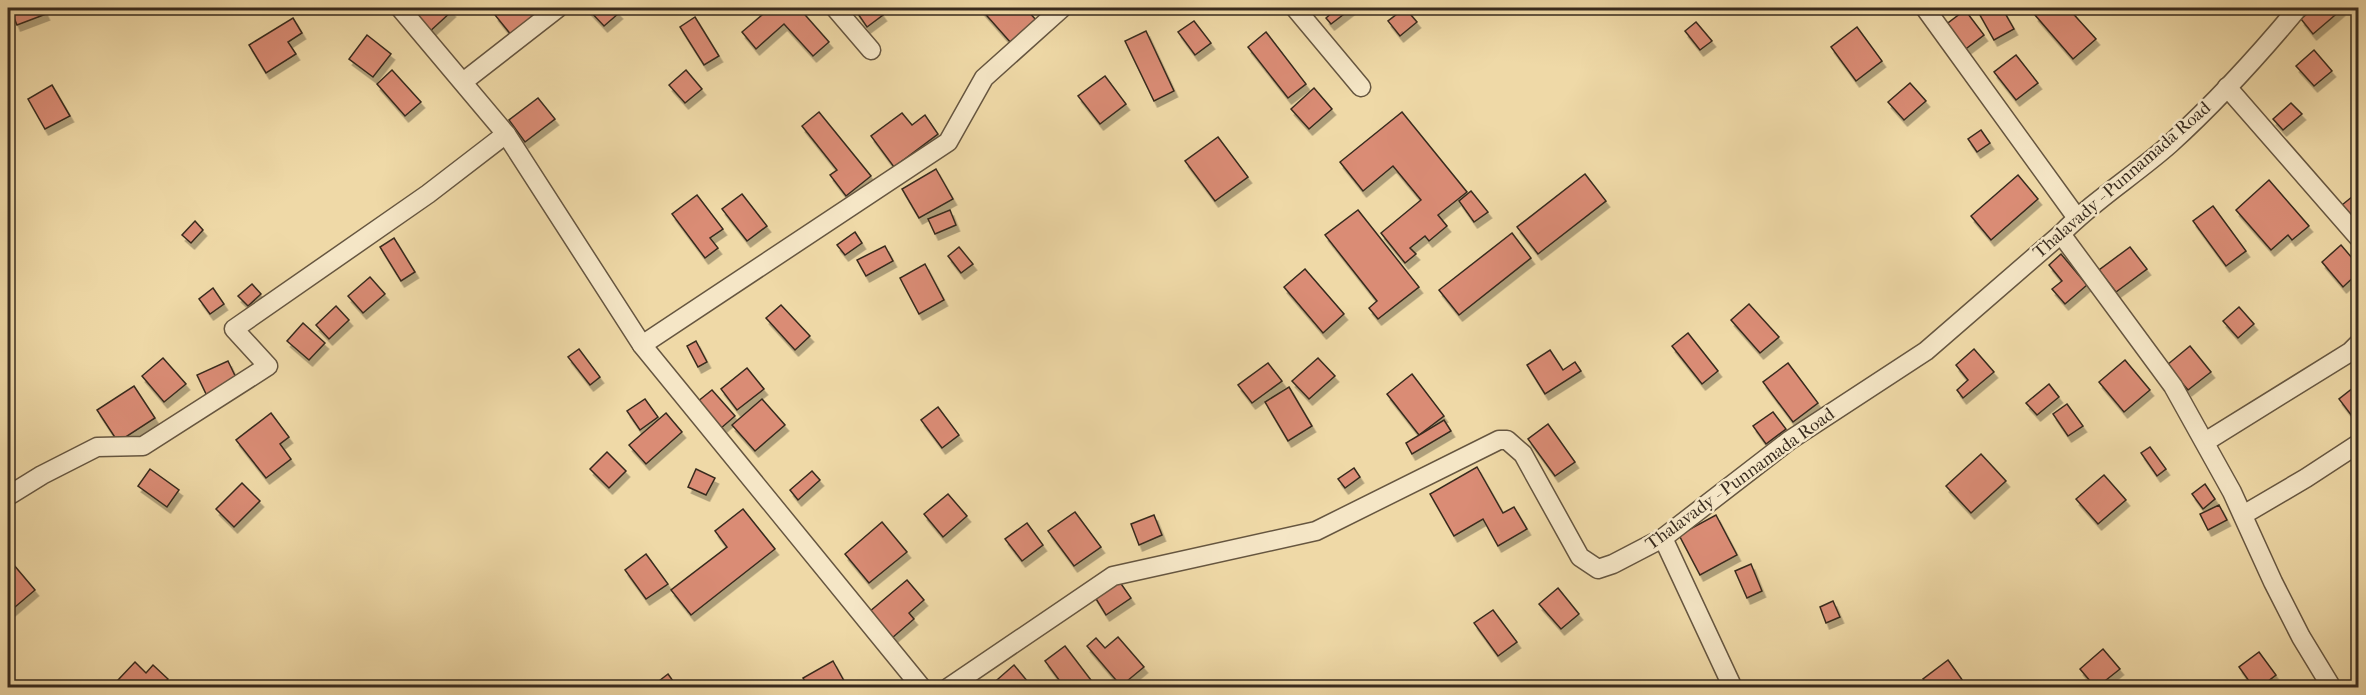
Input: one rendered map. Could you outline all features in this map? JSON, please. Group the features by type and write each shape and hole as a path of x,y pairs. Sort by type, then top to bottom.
{"street":[{"path":"400,8 506,134 642,345 922,687"},
{"path":"463,82 558,8"},
{"path":"835,8 871,50"},
{"path":"642,345 948,142 984,78 1062,8"},
{"path":"1295,8 1361,87"},
{"path":"1925,8 2077,218"},
{"name":"Thalavady - Punnamada Road","path":"948,687 1113,576 1316,531 1499,440 1508,440 1523,454 1580,557 1598,569 1613,564 1663,538 1791,440 1926,351 2077,218 2169,144 2265,49 2297,8"},
{"path":"2227,87 2358,237"},
{"path":"8,496 42,475 97,447 143,446 268,366 234,329 428,194 506,134"},
{"path":"2061,234 2173,386 2243,515 2296,628 2332,687"},
{"path":"2205,442 2340,358 2358,344"},
{"path":"2243,515 2358,444"},
{"path":"1663,538 1733,687"}],"building":[{"path":"10,8 43,8 46,14 17,25"},
{"path":"403,8 449,8 452,11 427,34"},
{"path":"505,8 539,8 544,13 512,36 495,15"},
{"path":"587,8 614,8 619,13 604,26"},
{"path":"770,8 799,8 829,42 813,56 784,24 756,49 742,32"},
{"path":"854,8 878,8 883,15 867,27"},
{"path":"980,8 1025,8 1037,21 1011,43"},
{"path":"1331,8 1352,8 1331,24 1326,18 1334,11"},
{"path":"1405,8 1417,22 1400,36 1388,21"},
{"path":"1976,8 2002,8 2014,29 1994,40"},
{"path":"2044,8 2068,8 2096,39 2073,59 2035,15"},
{"path":"2314,8 2339,8 2341,10 2313,34 2301,19"},
{"path":"1965,10 1984,35 1963,51 1944,26"},
{"path":"695,17 719,56 704,65 680,27"},
{"path":"293,18 302,33 288,42 296,54 266,73 249,45"},
{"path":"1194,21 1211,43 1195,55 1178,32"},
{"path":"1696,22 1712,41 1700,50 1685,31"},
{"path":"1857,27 1882,61 1856,81 1831,47"},
{"path":"1146,31 1174,91 1154,101 1125,41"},
{"path":"1266,32 1306,84 1288,98 1248,47"},
{"path":"367,35 391,54 373,77 349,59"},
{"path":"2314,50 2332,71 2314,86 2296,66"},
{"path":"2016,55 2038,83 2016,100 1994,72"},
{"path":"392,70 421,102 405,116 377,84"},
{"path":"686,70 702,89 685,103 669,85"},
{"path":"1105,76 1126,104 1100,124 1078,96"},
{"path":"1910,83 1926,101 1904,120 1888,102"},
{"path":"52,85 70,116 45,129 28,99"},
{"path":"1314,88 1332,109 1309,129 1291,109"},
{"path":"538,98 555,119 525,142 509,120"},
{"path":"2291,103 2302,114 2283,130 2273,119"},
{"path":"819,112 871,176 846,196 830,175 837,170 802,126"},
{"path":"1402,112 1467,192 1438,215 1447,226 1429,241 1425,236 1410,248 1416,254 1405,263 1381,233 1421,200 1393,166 1363,191 1340,162"},
{"path":"902,113 912,125 925,115 938,134 894,167 871,136"},
{"path":"1981,130 1990,143 1977,152 1968,139"},
{"path":"1218,137 1248,177 1215,201 1185,161"},
{"path":"936,169 953,199 919,218 902,189"},
{"path":"1585,174 1606,201 1538,254 1517,227"},
{"path":"2018,175 2038,199 1991,240 1971,216"},
{"path":"2269,180 2309,226 2292,240 2288,235 2271,250 2236,210"},
{"path":"1471,191 1488,212 1474,222 1459,201"},
{"path":"2358,192 2358,220 2351,226 2337,209"},
{"path":"742,194 767,226 747,241 722,209"},
{"path":"697,195 723,229 710,238 718,248 705,258 672,214"},
{"path":"2213,206 2246,251 2226,266 2193,221"},
{"path":"950,210 956,225 935,234 928,219"},
{"path":"1358,210 1419,287 1378,319 1369,308 1377,301 1325,235"},
{"path":"195,221 203,230 191,243 182,235"},
{"path":"855,232 862,243 845,255 837,245"},
{"path":"1512,233 1531,258 1459,315 1439,290"},
{"path":"394,238 415,272 401,281 380,247"},
{"path":"2341,245 2358,265 2358,273 2343,287 2322,262"},
{"path":"885,246 893,261 866,276 857,260"},
{"path":"959,247 973,264 961,273 948,256"},
{"path":"2130,247 2147,269 2116,292 2099,270"},
{"path":"2061,254 2087,285 2065,304 2052,289 2062,281 2049,265"},
{"path":"925,264 944,300 919,314 900,278"},
{"path":"1305,269 1344,314 1323,333 1284,287"},
{"path":"370,277 385,294 363,313 348,296"},
{"path":"252,284 261,294 248,306 238,296"},
{"path":"213,288 224,304 210,314 199,299"},
{"path":"1749,304 1779,337 1760,353 1731,320"},
{"path":"781,305 810,336 795,350 766,318"},
{"path":"336,306 349,320 329,339 316,325"},
{"path":"2239,307 2254,324 2238,338 2223,321"},
{"path":"303,323 325,343 309,360 287,341"},
{"path":"1688,333 1718,371 1702,384 1672,346"},
{"path":"696,341 707,362 698,367 687,346"},
{"path":"2190,346 2211,372 2188,390 2167,365"},
{"path":"579,349 600,377 590,385 568,357"},
{"path":"1974,349 1994,372 1963,398 1957,390 1968,380 1956,365"},
{"path":"1550,350 1563,370 1575,362 1581,371 1545,394 1527,365"},
{"path":"163,358 186,384 164,402 142,376"},
{"path":"1318,358 1335,376 1309,399 1292,381"},
{"path":"2125,360 2150,390 2124,412 2099,382"},
{"path":"228,361 239,384 208,398 197,375"},
{"path":"1268,363 1282,381 1252,403 1238,385"},
{"path":"1788,363 1818,403 1793,422 1763,382"},
{"path":"747,368 764,389 737,410 721,389"},
{"path":"1412,374 1444,416 1419,435 1387,394"},
{"path":"2049,384 2059,397 2037,415 2026,403"},
{"path":"2358,384 2358,424 2339,399"},
{"path":"134,386 155,418 118,442 97,410"},
{"path":"1289,387 1312,426 1288,441 1265,402"},
{"path":"712,390 735,416 720,429 697,402"},
{"path":"645,399 658,417 640,430 627,411"},
{"path":"762,399 785,425 755,451 732,425"},
{"path":"2067,404 2083,426 2068,436 2053,414"},
{"path":"938,407 959,435 942,448 921,420"},
{"path":"1773,412 1786,429 1766,444 1753,426"},
{"path":"271,413 289,437 280,444 291,459 266,478 236,440"},
{"path":"666,413 682,432 646,464 629,445"},
{"path":"1444,420 1451,431 1412,454 1406,443"},
{"path":"1548,424 1575,462 1555,476 1528,439"},
{"path":"2150,447 2166,469 2157,476 2141,453"},
{"path":"607,452 626,471 609,488 590,469"},
{"path":"1981,454 2006,481 1971,513 1946,486"},
{"path":"1477,467 1503,513 1514,507 1527,529 1498,546 1483,519 1454,536 1430,494"},
{"path":"1354,468 1360,477 1345,488 1338,479"},
{"path":"150,469 179,490 167,507 138,486"},
{"path":"696,469 715,478 706,495 688,487"},
{"path":"812,471 820,480 798,500 790,490"},
{"path":"2104,475 2126,500 2098,524 2076,499"},
{"path":"242,483 260,501 234,527 216,509"},
{"path":"2205,484 2215,499 2203,509 2192,494"},
{"path":"948,494 967,516 943,537 924,514"},
{"path":"2219,505 2227,520 2208,530 2200,514"},
{"path":"743,509 775,549 691,615 671,590 727,547 715,531"},
{"path":"1075,512 1101,547 1074,566 1048,531"},
{"path":"1154,515 1162,535 1139,545 1131,524"},
{"path":"1716,515 1737,555 1700,575 1679,535"},
{"path":"882,522 907,552 869,583 845,554"},
{"path":"1027,523 1043,545 1022,561 1005,539"},
{"path":"646,554 668,584 646,599 625,570"},
{"path":"8,558 35,590 8,613"},
{"path":"1751,564 1762,591 1747,598 1735,571"},
{"path":"1117,578 1131,598 1106,615 1093,594"},
{"path":"907,580 924,600 909,613 914,619 892,638 869,612"},
{"path":"1558,588 1579,614 1561,629 1539,604"},
{"path":"1833,601 1840,617 1826,623 1820,607"},
{"path":"1493,610 1517,642 1498,656 1474,623"},
{"path":"1118,637 1144,667 1121,686 1087,646 1096,638 1105,648"},
{"path":"1065,646 1097,688 1065,688 1045,661"},
{"path":"2103,649 2120,669 2096,688 2080,669"},
{"path":"2259,652 2276,675 2259,688 2254,688 2239,667"},
{"path":"1948,660 1968,688 1930,688 1923,679"},
{"path":"833,661 848,688 809,688 803,678"},
{"path":"135,662 146,673 153,665 168,679 160,688 126,688 118,680"},
{"path":"1014,665 1033,688 990,688 990,686"},
{"path":"668,674 678,688 650,688"}]}
